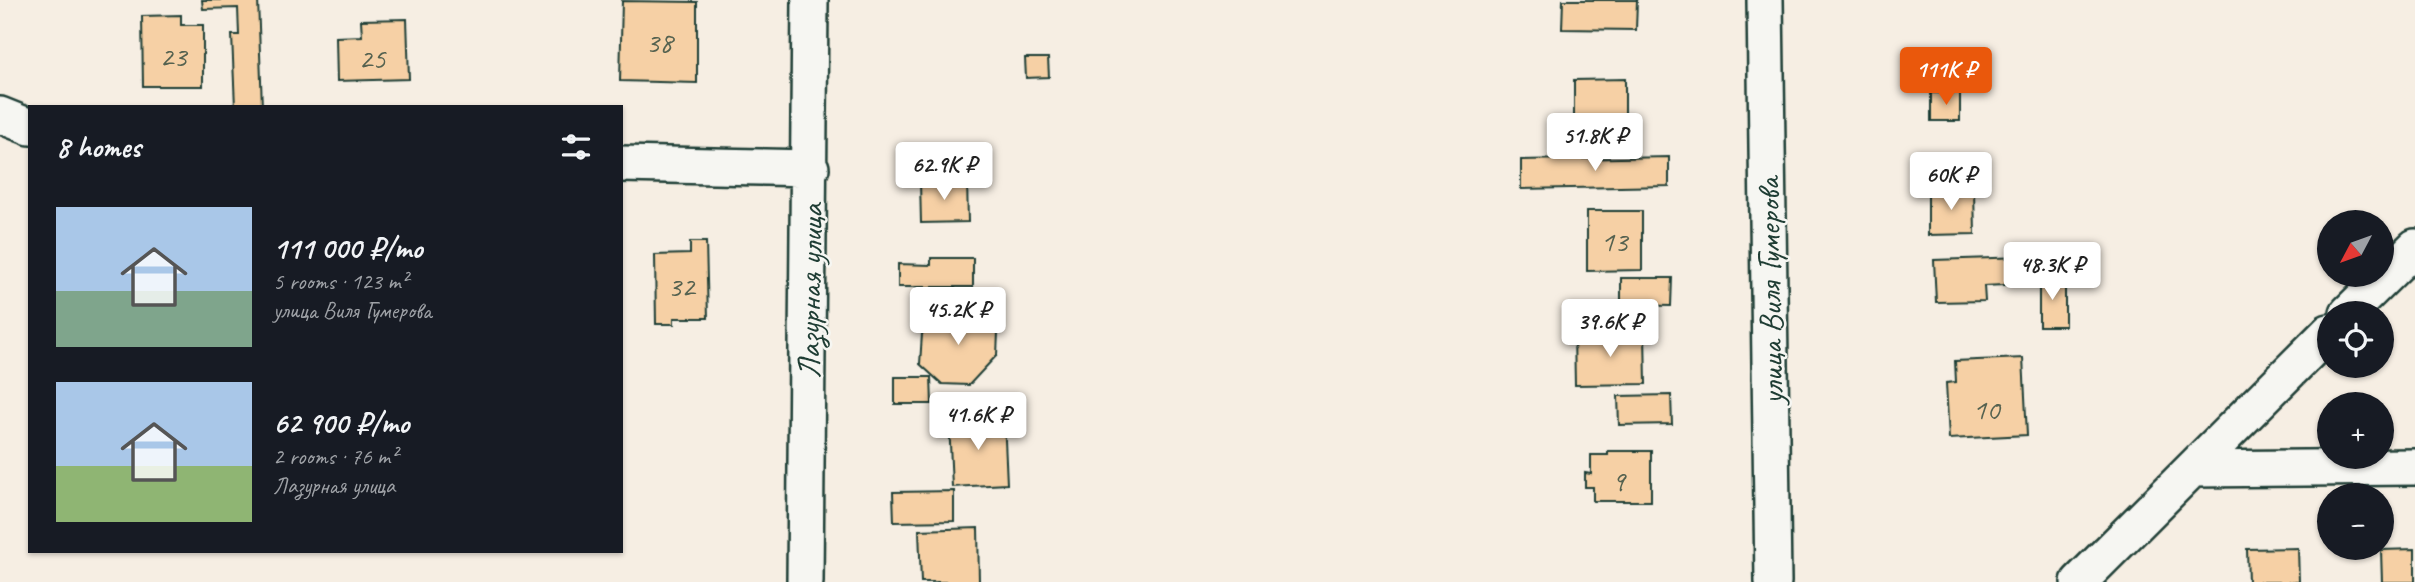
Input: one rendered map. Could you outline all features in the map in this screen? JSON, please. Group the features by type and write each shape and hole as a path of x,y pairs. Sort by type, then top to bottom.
{"street":[{"name":"Лазурная улица","path":"805,582 811,168 810,0"},
{"name":"улица Виля Гумерова","path":"1765,0 1773,582"},
{"path":"0,115 28,126"},
{"path":"623,164 811,168"},
{"path":"2360,301 2415,247"},
{"path":"2079,582 2317,344"},
{"path":"2193,468 2415,467"}],"building":[{"path":"202,0 258,0 262,105 235,105 232,35 239,35 238,8 203,9"},
{"path":"1563,0 1637,0 1636,30 1562,29"},
{"path":"622,1 697,2 697,83 620,81"},
{"path":"181,15 181,25 203,25 203,86 143,86 142,16"},
{"path":"407,19 409,79 337,81 336,37 362,36 361,20"},
{"path":"1025,58 1048,58 1049,77 1026,78"},
{"path":"1625,79 1625,135 1574,136 1574,80"},
{"path":"1931,93 1960,93 1960,121 1931,121"},
{"path":"1669,157 1669,186 1521,189 1521,160"},
{"path":"967,180 968,222 921,223 920,181"},
{"path":"1928,190 1974,190 1975,234 1928,235"},
{"path":"1587,211 1642,211 1642,270 1587,271"},
{"path":"690,242 706,242 708,318 674,318 674,324 656,324 655,255 690,254"},
{"path":"2023,257 2023,284 1984,286 1985,301 1936,302 1934,260"},
{"path":"931,258 973,258 973,287 898,287 898,264 931,265"},
{"path":"1621,278 1672,278 1671,306 1621,305"},
{"path":"2039,279 2065,279 2065,326 2039,326"},
{"path":"971,309 998,332 997,355 969,385 942,384 920,364 922,334 945,311"},
{"path":"1645,333 1646,384 1575,385 1574,334"},
{"path":"2023,358 2027,435 1949,439 1946,383 1956,382 1955,361"},
{"path":"895,377 931,377 932,404 895,404"},
{"path":"1671,395 1672,424 1619,425 1618,396"},
{"path":"1004,418 1007,484 952,487 949,421"},
{"path":"1608,451 1651,451 1651,501 1593,501 1593,487 1585,487 1585,473 1591,474 1591,455 1608,455"},
{"path":"954,491 954,521 894,522 893,492"},
{"path":"978,528 979,582 921,582 919,530"},
{"path":"2298,548 2299,582 2248,582 2247,549"},
{"path":"2415,549 2415,582 2382,582 2381,560 2394,560 2394,550"}]}
